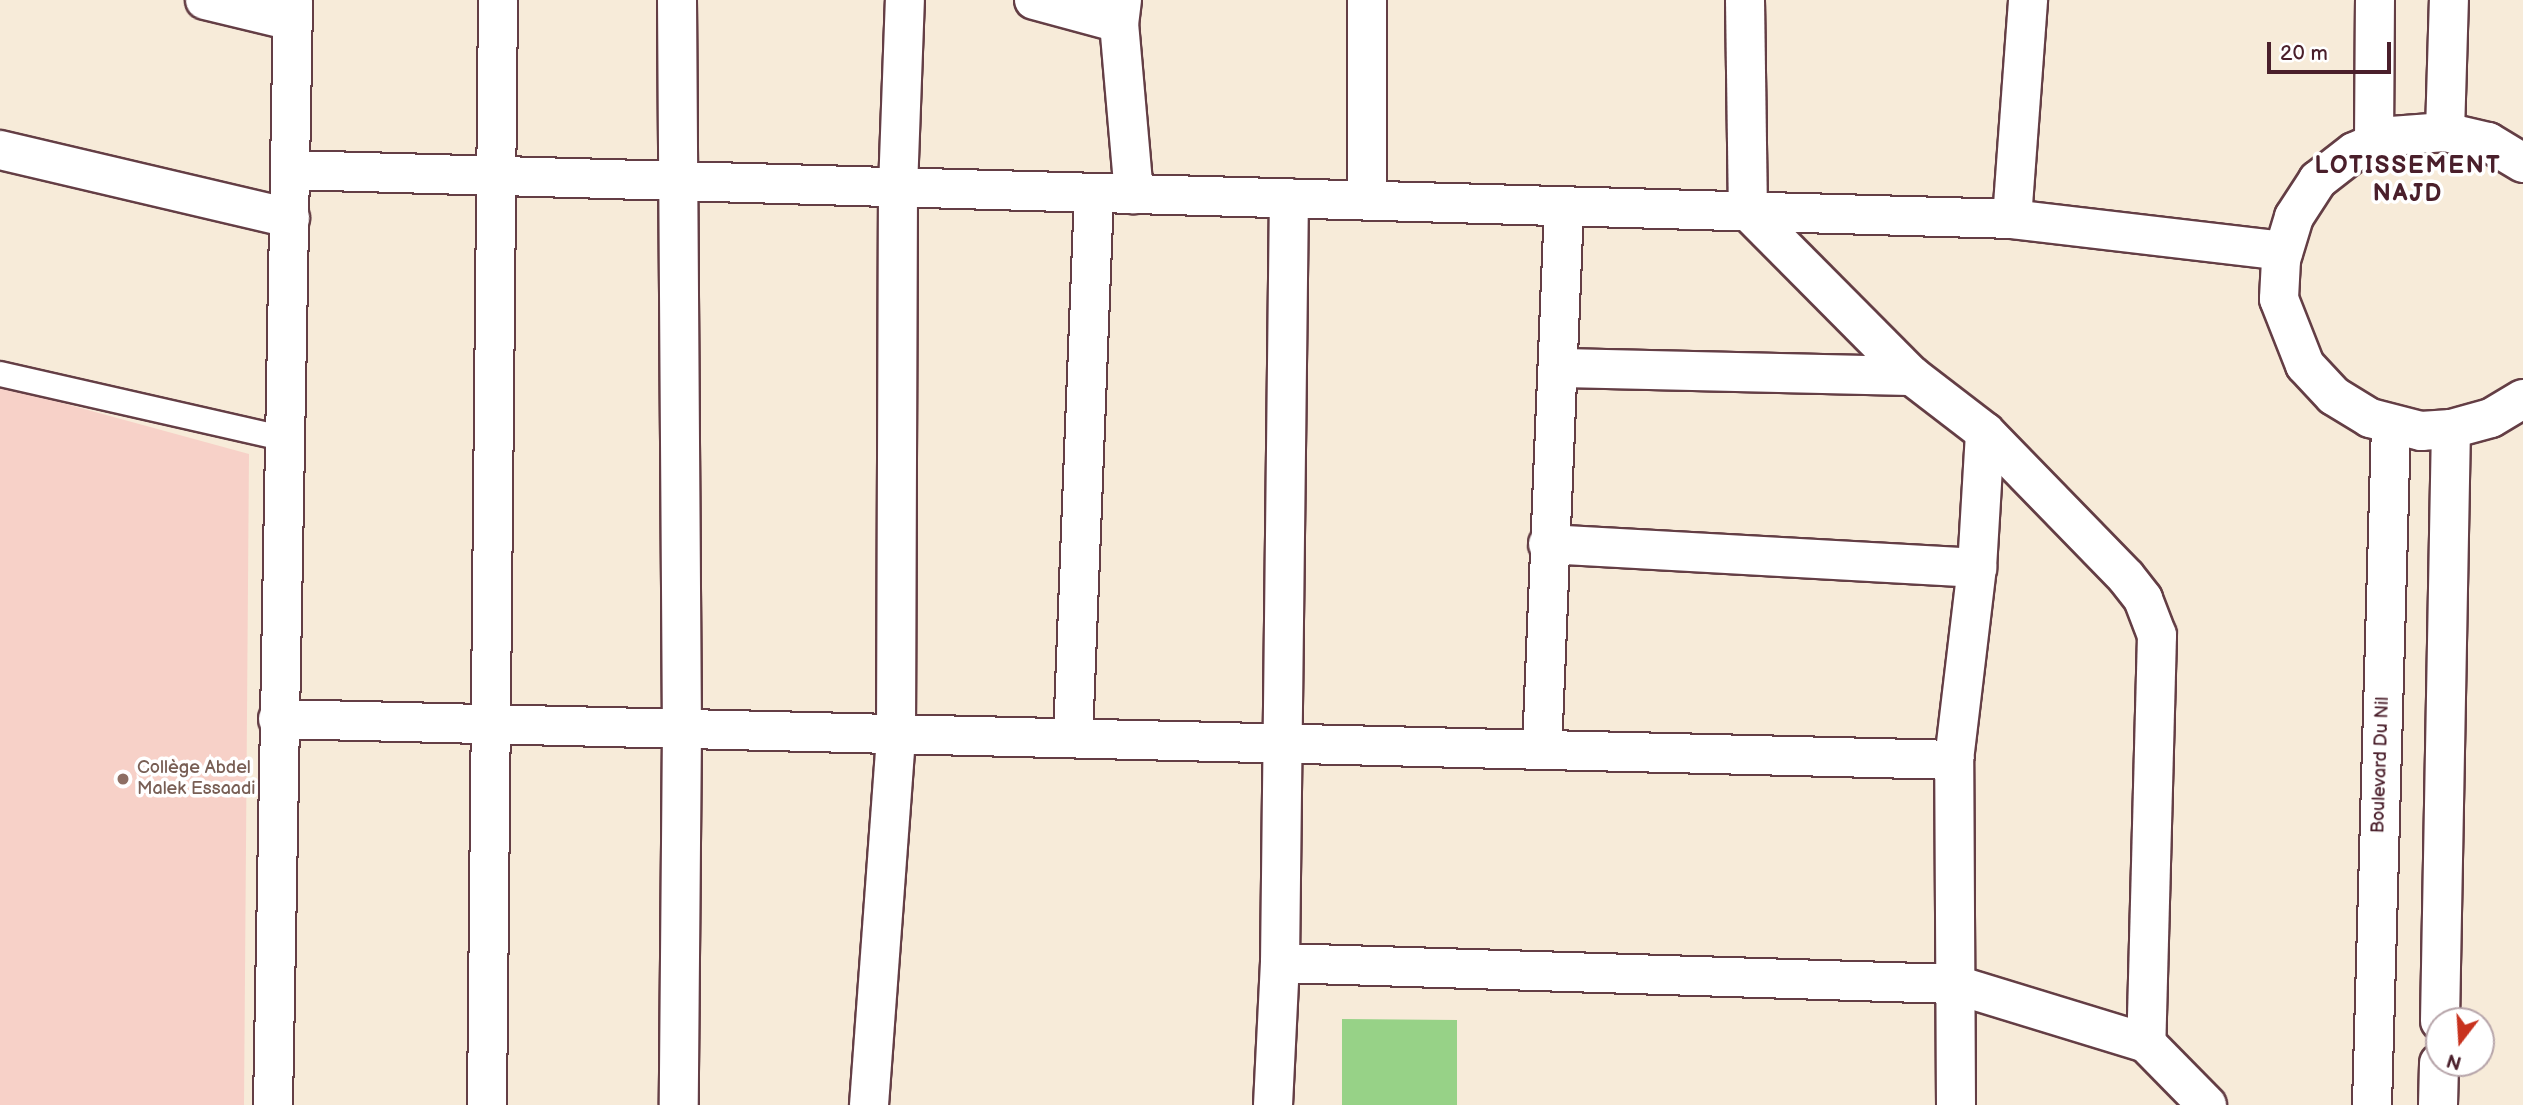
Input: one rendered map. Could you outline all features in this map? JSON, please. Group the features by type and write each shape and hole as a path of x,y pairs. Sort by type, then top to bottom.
{"street":[{"path":"205,0 293,11 273,1105"},
{"path":"487,1105 498,0"},
{"path":"677,0 676,181 682,729 679,1105"},
{"path":"869,1105 896,734 898,188 905,0"},
{"path":"1034,0 1121,11 1134,194"},
{"path":"1367,0 1367,200"},
{"path":"1745,0 1748,211 1912,376 1985,432 2143,598 2157,635 2146,1043"},
{"path":"2012,219 2028,0"},
{"path":"2374,141 2375,0"},
{"path":"2445,132 2449,0"},
{"path":"2523,163 2488,142 2445,132 2409,132 2374,141 2318,180 2294,217 2283,251 2279,299 2305,365 2351,408 2391,425 2421,431 2451,429 2491,418 2523,399"},
{"path":"0,149 290,218"},
{"path":"290,170 2012,219 2283,251"},
{"path":"1073,738 1094,193"},
{"path":"1273,1105 1280,963 1289,198"},
{"path":"1542,750 1548,544 1560,368 1564,206"},
{"path":"1560,368 1912,376"},
{"name":"Boulevard Du Nil","path":"2372,1105 2391,425"},
{"path":"2440,1007 2451,429"},
{"path":"1956,1105 1953,984 1954,760 1977,568 1985,432"},
{"path":"1548,544 1977,568"},
{"path":"278,719 1954,760"},
{"path":"1280,963 1953,984 2146,1043 2207,1105"},
{"path":"2438,1105 2439,1077"}],"lane":[{"path":"0,373 285,439"}],"shaded area":[{"name":"Collège Abdel Malek Essaadi","path":"0,386 249,454 244,1105 0,1105"}],"green space":[{"path":"1342,1019 1457,1020 1457,1105 1342,1105"}],"place":[{"name":"Collège Abdel Malek Essaadi","path":"123,779"}],"district":[{"name":"LOTISSEMENT NAJD","path":"2408,180"}]}
